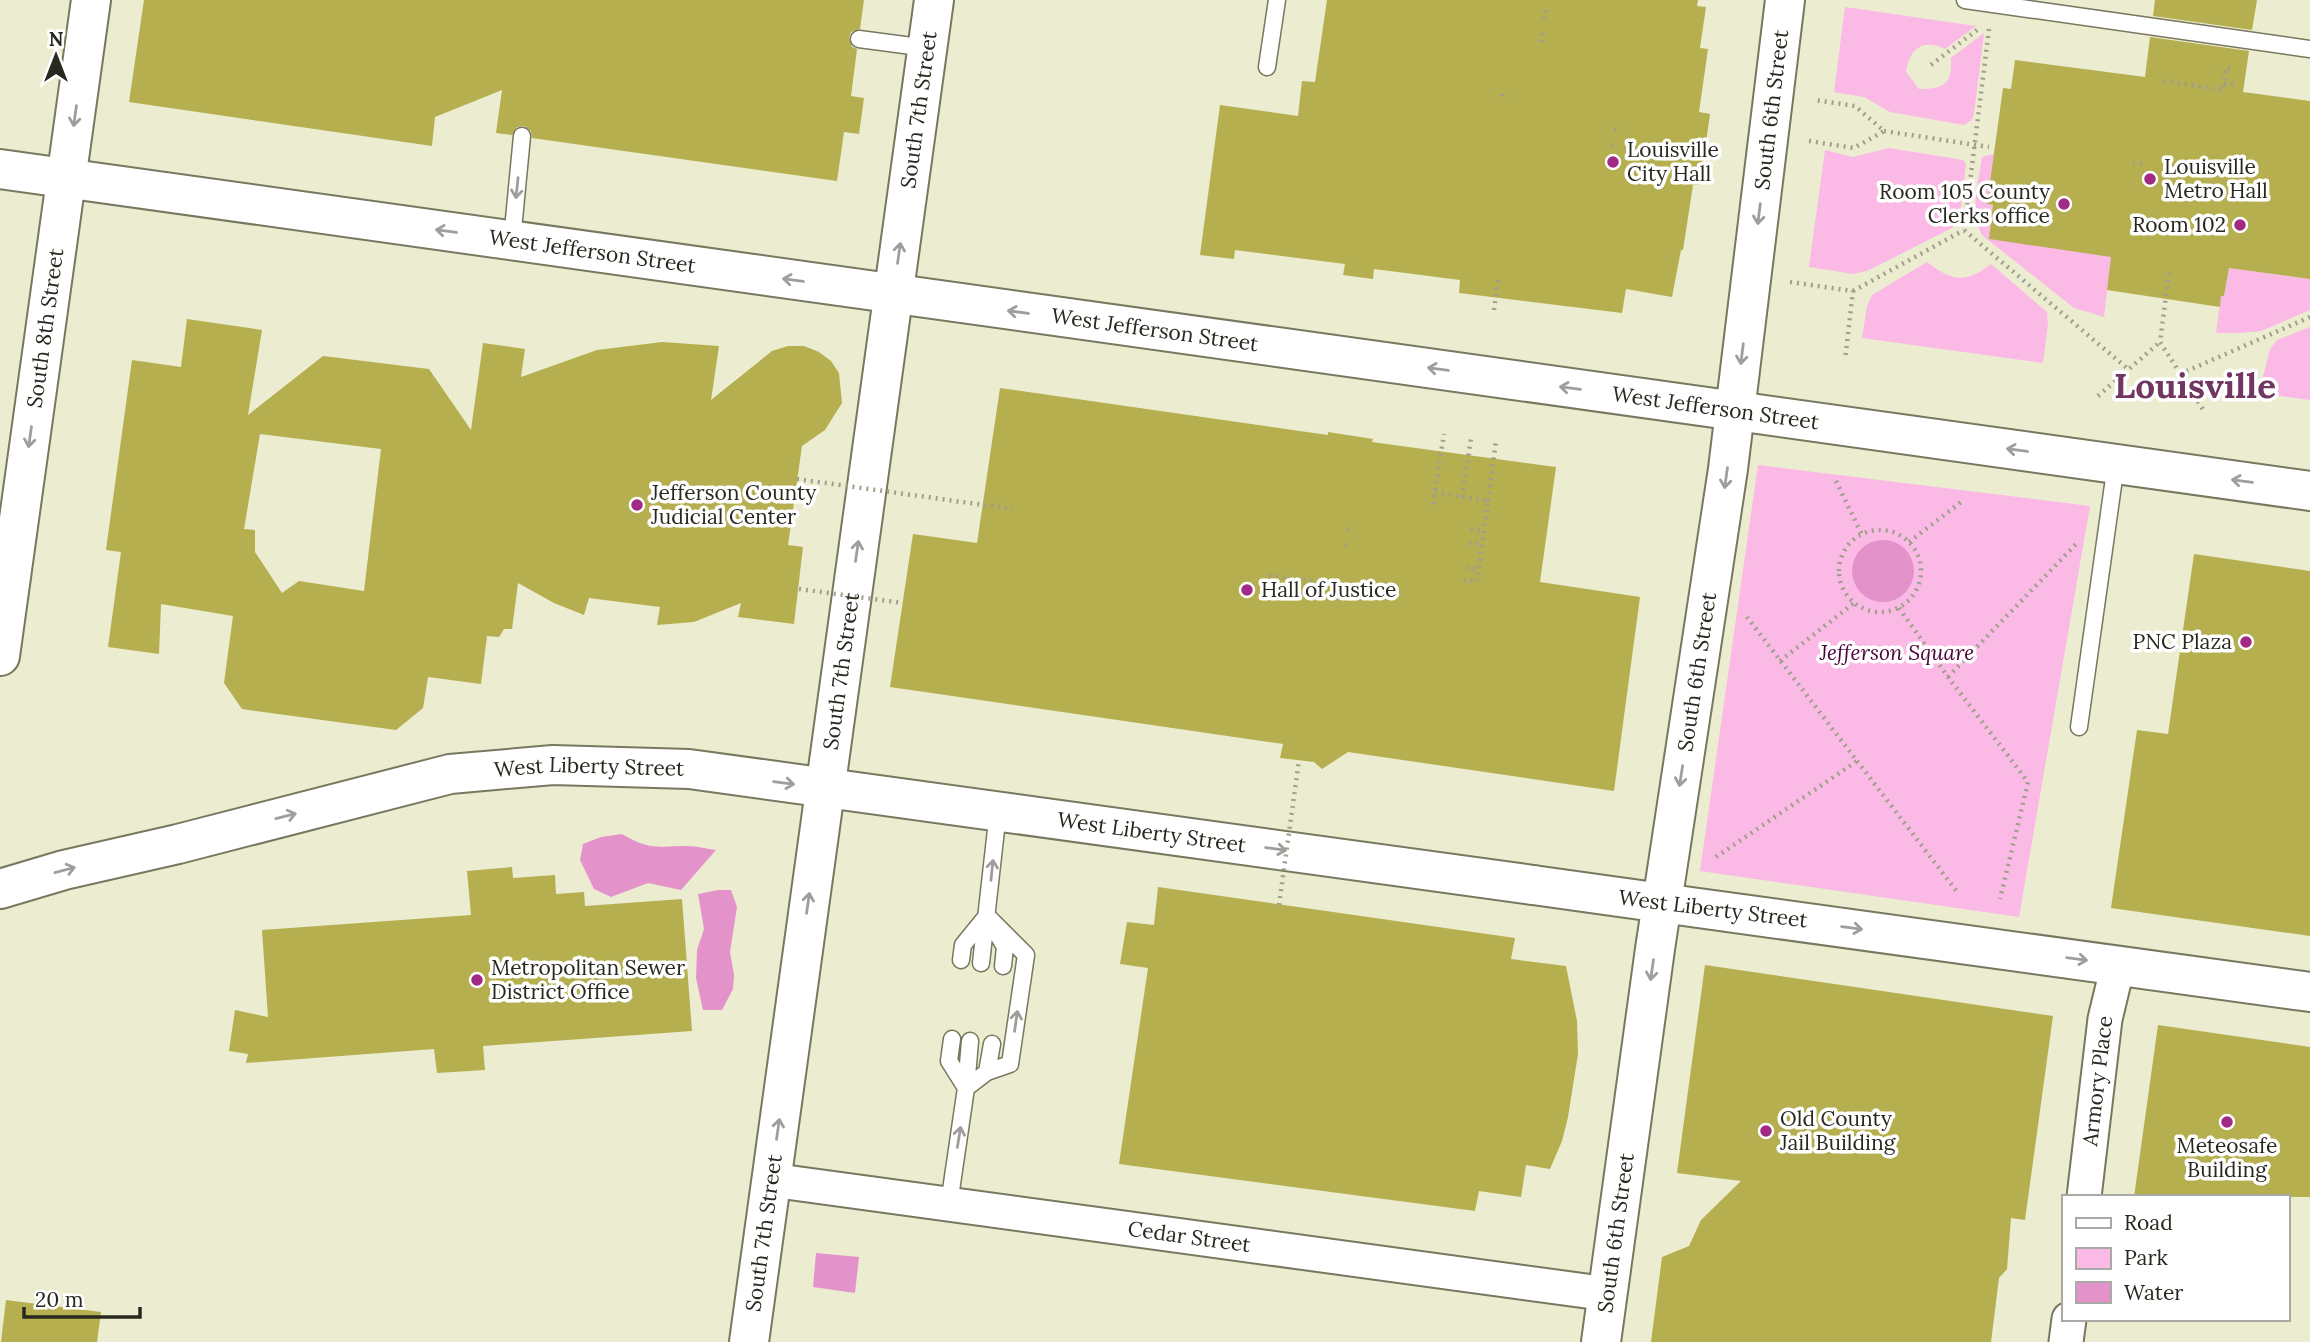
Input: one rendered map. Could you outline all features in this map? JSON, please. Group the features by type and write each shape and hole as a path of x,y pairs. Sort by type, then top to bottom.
{"main road":[{"name":"South 8th Street","path":"0,656 91,0"},
{"name":"South 7th Street","path":"749,1342 934,0"},
{"name":"South 6th Street","path":"1601,1342 1662,903 1735,411 1785,0"},
{"name":"West Jefferson Street","path":"0,169 2310,491"},
{"name":"West Liberty Street","path":"0,889 64,870 191,841 450,774 553,765 689,769 2310,992"}],"street":[{"name":"Armory Place","path":"2084,1195 2105,1019 2118,965"},
{"name":"Cedar Street","path":"771,1180 1608,1294"},
{"path":"2066,1342 2069,1321"}],"lane":[{"path":"1267,67 1277,0"},
{"path":"1965,0 2310,49"},
{"path":"859,39 927,48"},
{"path":"512,240 522,136"},
{"path":"2079,727 2116,464"},
{"path":"981,962 998,812"},
{"path":"961,960 963,945 987,916"},
{"path":"987,916 1005,947 1003,966"},
{"path":"967,1088 987,1072 1010,1064 1026,955 987,916"},
{"path":"952,1038 949,1061 967,1088"},
{"path":"949,1205 967,1088 971,1041"},
{"path":"987,1072 992,1044"}],"path":[{"path":"1544,19 1546,10"},
{"path":"1931,65 1991,20 1964,230"},
{"path":"1541,42 1543,30"},
{"path":"2164,80 2223,90 2226,68 2232,68"},
{"path":"2224,83 2237,85"},
{"path":"1815,100 1855,106 1884,131 1989,147"},
{"path":"1810,141 1854,148 1884,131"},
{"path":"1655,143 1715,151"},
{"path":"2133,163 2141,164"},
{"path":"1790,282 1853,290 1964,230"},
{"path":"1964,230 2128,369"},
{"path":"2169,273 2160,342 2204,411"},
{"path":"1494,310 1498,280"},
{"path":"1845,360 1853,290"},
{"path":"2180,373 2310,317"},
{"path":"2098,396 2160,342"},
{"path":"1433,504 1444,434"},
{"path":"1462,497 1471,438"},
{"path":"1464,580 1477,582 1496,441"},
{"path":"797,480 1013,509"},
{"path":"1836,481 1862,535"},
{"path":"1435,492 1488,500"},
{"path":"1909,542 1961,502"},
{"path":"1471,529 1484,531"},
{"path":"1873,531 1886,531 1909,542 1917,552 1921,564 1921,578 1910,600 1888,612 1864,609 1854,603 1846,593 1840,567 1843,554 1851,543 1873,531"},
{"path":"1948,677 2077,542"},
{"path":"1469,543 1482,544"},
{"path":"1466,568 1479,569"},
{"path":"1328,580 1269,573 1341,585"},
{"path":"799,589 902,603"},
{"path":"1267,589 1339,601 1276,593"},
{"path":"1780,661 1854,603"},
{"path":"1899,608 2028,782 2000,899"},
{"path":"1746,617 1958,893"},
{"path":"1279,905 1299,760"},
{"path":"1716,857 1857,761"}],"green space":[{"path":"1845,7 1976,26 1945,49 1924,45 1914,52 1906,72 1919,89 1935,88 1945,83 1950,74 1951,58 1984,33 1972,120 1964,125 1890,112 1864,97 1834,92"},
{"path":"1889,148 1963,160 1966,164 1960,215 1954,227 1867,271 1853,274 1809,267 1825,150 1853,157"},
{"path":"1994,154 1988,204 2111,257 2104,317 2074,308 1983,236 1976,218 1977,187 1982,157"},
{"path":"1927,262 1944,273 1959,278 1974,275 1991,264 2047,312 2043,363 1862,338 1867,306 1872,295"},
{"path":"2229,268 2310,279 2310,310 2261,331 2216,333 2221,296 2224,296"},
{"path":"2310,327 2310,400 2259,393 2270,349 2277,340"},
{"name":"Jefferson Square","path":"1758,465 2090,506 2019,917 1700,871"}],"water":[{"path":"1877,540 1889,540 1905,549 1912,559 1912,583 1905,593 1889,602 1877,602 1866,597 1857,588 1852,577 1852,565 1857,554 1866,545"},
{"path":"622,834 647,845 691,846 716,850 681,890 648,883 611,897 594,889 580,860 583,844 601,837"},
{"path":"731,890 737,907 730,952 734,975 733,989 722,1010 703,1010 696,978 697,950 704,929 698,894"},
{"path":"816,1253 859,1257 855,1293 813,1287"}],"building":[{"path":"144,0 864,0 860,29 851,32 849,38 852,47 857,49 851,96 864,98 859,134 844,132 837,181 532,138 531,131 524,126 517,127 512,135 496,133 502,90 435,117 432,146 129,102"},
{"path":"1327,0 1698,0 1697,6 1706,7 1700,48 1708,49 1699,112 1710,114 1700,185 1693,185 1683,250 1672,297 1626,289 1622,313 1459,293 1460,280 1374,269 1373,279 1343,275 1345,264 1235,250 1234,259 1200,255 1220,105 1298,116 1302,81 1315,82"},
{"path":"2155,0 2257,0 2252,30 2153,16"},
{"name":"Louisville Metro Hall","path":"2150,37 2249,51 2243,92 2310,101 2310,279 2229,268 2220,307 2107,290 2111,257 1989,239 1993,205 1987,204 2003,88 2011,89 2015,60 2145,77"},
{"path":"187,319 262,330 248,415 323,356 429,369 471,430 483,343 525,349 521,377 597,350 662,342 719,346 711,400 772,351 788,346 804,346 819,352 831,361 839,373 842,403 825,430 802,446 788,545 803,547 794,624 738,617 741,603 694,622 657,625 660,607 589,598 584,615 554,603 518,583 512,629 504,629 499,637 487,636 481,684 428,677 423,708 396,730 242,709 224,683 233,616 161,604 159,654 108,647 121,552 106,550 132,360 181,367","holes":["260,434 381,449 364,591 299,581 282,593 255,552 255,530 244,529"]},
{"name":"Hall of Justice","path":"1000,388 1328,435 1328,432 1373,439 1372,442 1556,467 1540,582 1640,597 1614,791 1348,752 1322,769 1314,762 1280,758 1283,744 890,687 913,534 977,543"},
{"path":"2194,554 2310,571 2310,936 2111,908 2137,730 2168,734"},
{"name":"Metropolitan Sewer District Office","path":"512,867 513,878 555,875 556,894 584,892 585,906 682,899 692,1031 483,1046 485,1070 437,1073 434,1049 246,1063 248,1054 229,1051 235,1010 268,1017 262,930 471,915 467,871"},
{"path":"1158,887 1515,938 1511,959 1566,966 1577,1021 1578,1054 1568,1117 1562,1141 1550,1169 1526,1165 1521,1197 1479,1191 1475,1211 1119,1164 1148,968 1120,964 1127,922 1154,925"},
{"path":"1705,965 2053,1016 2025,1220 2011,1218 2007,1269 1999,1278 1991,1342 1651,1342 1662,1257 1689,1246 1701,1220 1741,1181 1677,1173"},
{"name":"Meteosafe Building","path":"2158,1025 2310,1047 2310,1197 2134,1195"},
{"path":"6,1300 101,1312 97,1342 1,1342"}],"place":[{"name":"Louisville City Hall","path":"1613,162"},
{"name":"Louisville Metro Hall","path":"2150,179"},
{"name":"Room 105 County Clerks office","path":"2064,204"},
{"name":"Room 102","path":"2240,225"},
{"name":"Jefferson County Judicial Center","path":"637,505"},
{"name":"Hall of Justice","path":"1247,590"},
{"name":"PNC Plaza","path":"2246,642"},
{"name":"Metropolitan Sewer District Office","path":"477,980"},
{"name":"Meteosafe Building","path":"2227,1122"},
{"name":"Old County Jail Building","path":"1766,1131"}],"district":[{"name":"Louisville","path":"2195,386"}]}
